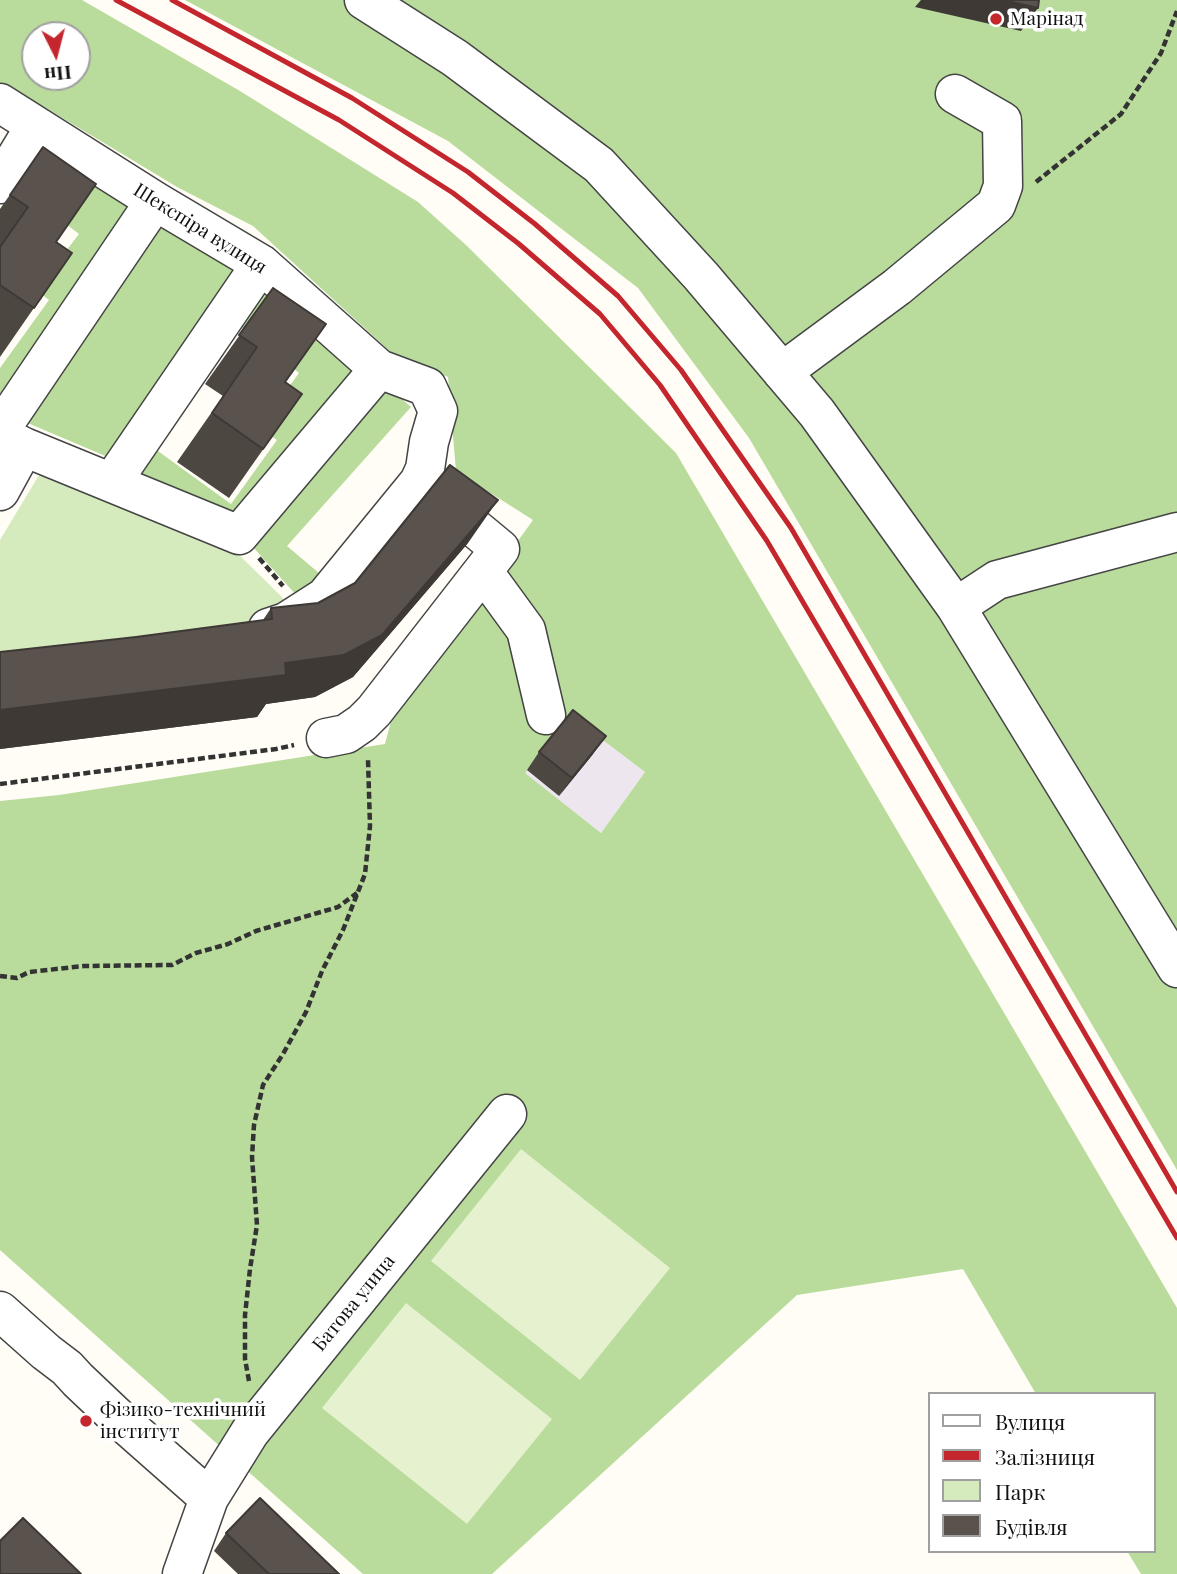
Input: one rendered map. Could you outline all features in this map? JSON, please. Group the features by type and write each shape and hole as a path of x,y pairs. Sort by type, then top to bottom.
{"lane":[{"path":"364,0 455,58 599,165 701,276 817,413 956,607 1177,968"},
{"path":"782,372 897,287 996,205 1003,186 1002,121 954,94"},
{"name":"Шекспіра вулиця","path":"0,103 261,264 379,369 426,387 438,411 425,469 419,482"},
{"path":"0,184 35,126"},
{"path":"0,492 8,437 155,201"},
{"path":"111,482 261,264"},
{"path":"8,437 239,535 379,369"},
{"path":"236,639 286,622 324,597 419,482 491,560 526,630 546,715"},
{"path":"956,607 997,580 1177,532"},
{"path":"326,738 346,734 374,711 491,560"},
{"name":"Батова улица","path":"182,1574 209,1497 250,1432 507,1114"},
{"path":"0,1311 209,1497"}],"path":[{"path":"1027,190 1121,114 1161,53 1177,11"},
{"path":"239,535 304,610"},
{"path":"250,1432 251,1391 245,1359 245,1315 257,1224 252,1157 254,1125 263,1085 306,1012 365,874 370,826 369,762 362,723"},
{"path":"0,784 276,749 326,738"},
{"path":"0,976 17,978 29,972 84,966 172,965 196,953 228,944 256,931 338,907 358,893"}],"shaded area":[{"path":"571,716 645,772 601,833 524,773"}],"green space":[{"path":"0,0 82,0 240,91 418,202 466,245 676,453 1177,1308 1177,1574 1141,1574 1128,1553 1156,1553 1156,1392 1035,1392 963,1269 797,1295 492,1574 363,1574 0,1250 0,801 59,795 385,744 393,714 533,520 456,471 448,377 394,355 253,226 177,187 0,83","holes":["571,716 645,772 601,833 525,773"]},
{"path":"185,0 1177,0 1177,1170 749,438 638,288 448,141"},
{"path":"39,140 139,205 0,417 0,368 49,300 36,290 79,234 11,182"},
{"path":"156,215 246,268 117,461 23,421"},
{"path":"266,280 411,407 287,546 326,579 298,597 243,536 124,483 151,446 231,504 277,440 259,428 299,373 235,322"},
{"path":"45,465 229,545 287,602 245,624 0,655 0,540"},
{"path":"521,1149 670,1268 580,1380 431,1261"},
{"path":"406,1303 552,1419 467,1524 322,1408"}],"building":[{"path":"1003,0 1039,0 1038,8"},
{"path":"43,147 96,184 56,242 72,253 34,308 0,285 0,247 28,207 10,195"},
{"path":"273,288 326,324 285,382 302,394 263,449 212,413 257,347 239,335"},
{"path":"450,465 498,500 382,635 344,655 285,663 286,675 0,710 0,652 272,619 271,608 318,603 355,583"},
{"path":"573,710 606,736 572,778 539,752"},
{"path":"260,1498 339,1574 269,1574 226,1533"},
{"path":"23,1518 81,1574 0,1574 0,1541"}],"railway":[{"path":"116,0 339,120 453,193 519,244 600,314 660,385 767,541 1177,1238"},
{"path":"172,0 352,98 468,172 535,224 618,296 681,370 791,528 1177,1192"}],"place":[{"name":"Марінад","path":"996,19"},
{"name":"Фізико-технічний інститут","path":"86,1421"}]}
